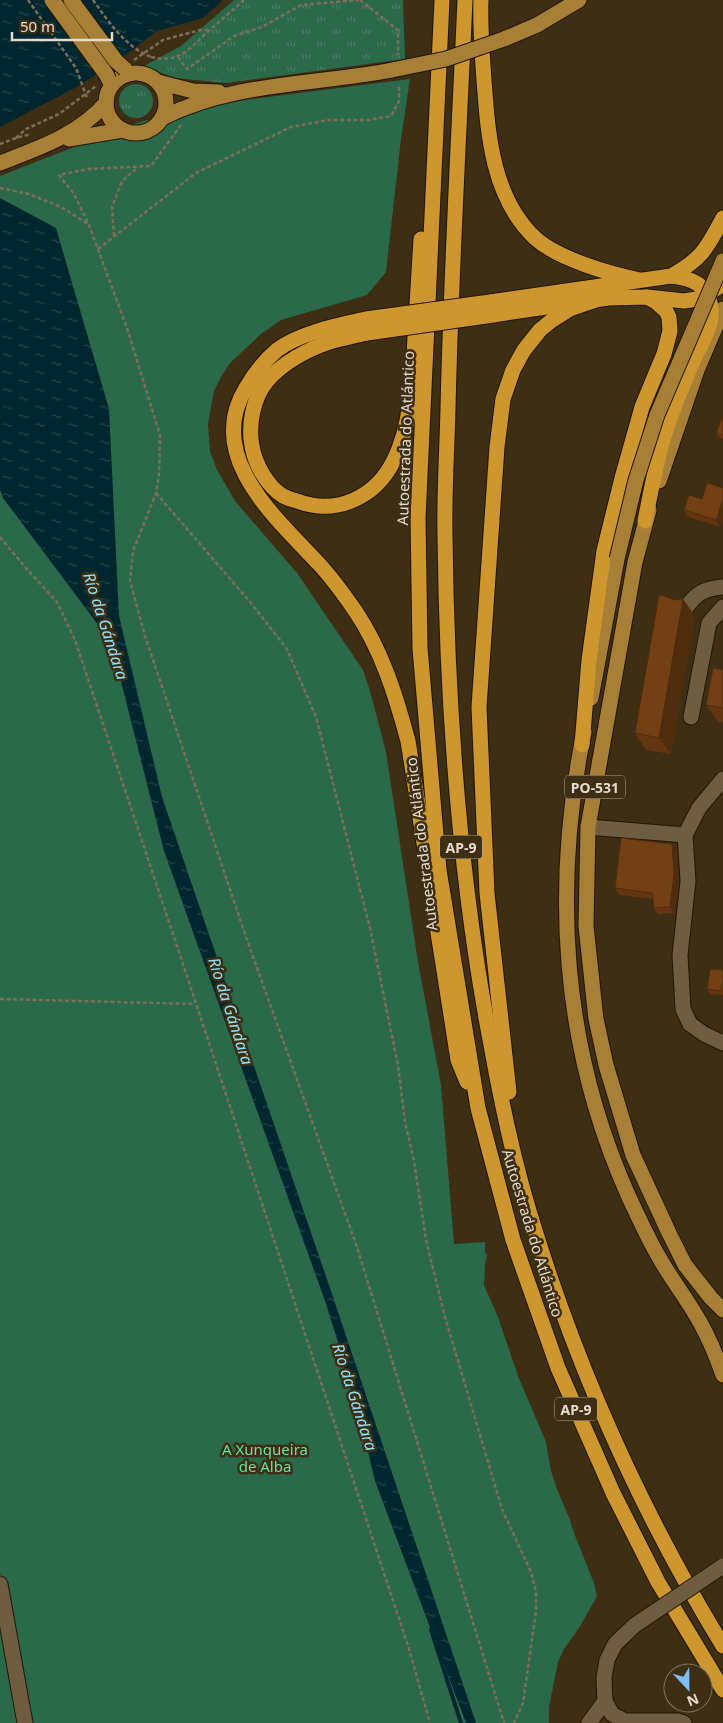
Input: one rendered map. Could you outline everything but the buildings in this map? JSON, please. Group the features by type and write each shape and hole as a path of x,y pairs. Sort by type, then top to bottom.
{"highway":[{"name":"Autoestrada do Atlántico","path":"442,0 418,518 420,648 439,870 478,1108 514,1240 558,1368 613,1493 658,1582 723,1690"},
{"name":"Autoestrada do Atlántico","path":"465,0 450,339 445,534 451,734 460,837 477,975 502,1106 520,1178 561,1310 609,1428 654,1526 723,1646"},
{"path":"481,0 480,25 488,134 492,158 502,187 516,215 536,238 557,253 605,272 640,280"},
{"path":"366,326 303,354 282,367 266,382 254,409 250,426 251,444 254,457 262,473 283,496 304,504 320,507 345,504 359,499 380,483 395,460 404,431 413,384 423,194 435,154"},
{"path":"671,276 692,263 703,253 723,218"},
{"path":"478,1108 458,1060 408,741 399,707 387,673 356,612 320,566 284,529 247,480 236,454 233,424 238,402 255,373 278,350 305,336 491,308 640,280 671,276 692,280 699,284 711,306 710,321 683,382 662,444 644,521"},
{"path":"491,308 622,297 647,297 684,301 706,295 723,284"},
{"path":"582,745 589,660 604,551 642,407 664,354 670,330 669,317 666,311 647,297"},
{"path":"520,1178 487,893 479,707 497,447 503,399 513,370 524,350 550,321 570,309 596,300"}],"main road":[{"path":"52,0 106,74 110,84 106,103 110,119 116,126 132,133 141,133 149,130 162,118 187,106 236,92 396,71 446,58 504,39 537,25 579,0"},
{"path":"71,0 116,60 130,71 151,77 158,82 164,90 166,99 166,109 162,118"},
{"path":"110,84 130,71"},
{"path":"158,82 193,91 236,92"},
{"path":"0,163 51,143 83,126 106,103"},
{"path":"51,143 86,135 123,130"},
{"name":"PO-531","path":"723,261 657,415 636,480 617,559 582,745 566,868 565,913 577,1032 588,1083 612,1154 628,1194 659,1258 701,1324 723,1374"},
{"name":"PO-531","path":"723,309 697,370 644,521 634,562 588,827 586,926 596,1018 606,1065 633,1155 685,1265 723,1310"}],"street":[{"path":"686,608 693,597 708,589 723,587"},
{"path":"691,717 709,623 723,607"},
{"path":"723,779 699,808 685,835 688,881 680,955 683,1009 690,1024 704,1034 723,1043"},
{"path":"588,827 685,835"},
{"path":"684,1723 678,1721 625,1721 612,1714 605,1701 604,1678 607,1660 615,1644 635,1625 723,1566"},
{"path":"0,1584 25,1723"},
{"path":"589,1723 605,1701"}],"path":[{"path":"28,0 76,68 87,98"},
{"path":"92,0 128,44 142,54 162,60 178,57 194,46 244,0"},
{"path":"98,249 196,173 291,127 329,120 368,120 391,116 400,101 396,71 398,30 359,0 301,4 262,27 234,36 187,69 178,57"},
{"path":"183,117 182,125 151,166 88,169 59,175 74,194 89,225 128,328 160,435 159,475 156,492 134,551 130,581 145,636 246,937 357,1247 504,1723"},
{"path":"0,144 16,138"},
{"path":"114,236 112,207 122,181 139,167"},
{"path":"0,188 29,194 61,207 89,225"},
{"path":"156,492 252,603 287,649 316,717 370,928 398,1064 405,1122 414,1161 426,1240 445,1317 502,1509 531,1572 536,1592 536,1611 522,1703 514,1723"},
{"path":"0,536 57,602 74,640 407,1643 430,1723"},
{"path":"0,999 196,1004"}],"green space":[{"path":"234,0 403,0 405,59 226,83 175,78 144,66 181,46"},
{"name":"A Xunqueira de Alba","path":"410,79 401,139 386,272 367,295 281,320 261,334 230,363 214,391 208,424 210,451 217,470 235,501 297,573 363,670 386,752 418,962 441,1085 454,1244 485,1242 485,1253 487,1254 484,1285 498,1317 518,1376 546,1442 551,1471 594,1583 597,1596 558,1662 549,1707 549,1723 0,1723 0,176 133,124 173,113 244,100"},
{"path":"136,84 143,85 148,89 152,94 152,108 148,113 143,117 136,118 129,117 124,113 120,108 119,101 120,94 124,89 129,85"}],"water":[{"path":"0,0 223,0 203,18 157,31 115,63 71,90 0,127"},
{"path":"0,198 56,228 109,409 119,616 162,797 476,1723 466,1723 375,1481 354,1393 325,1301 164,851 111,642 3,498 0,490"}],"waterway":[{"name":"Río da Gándara","path":"343,1356 347,1371"},
{"name":"Río da Gándara","path":"350,1380 356,1397"},
{"name":"Río da Gándara","path":"431,1630 461,1723"}]}
